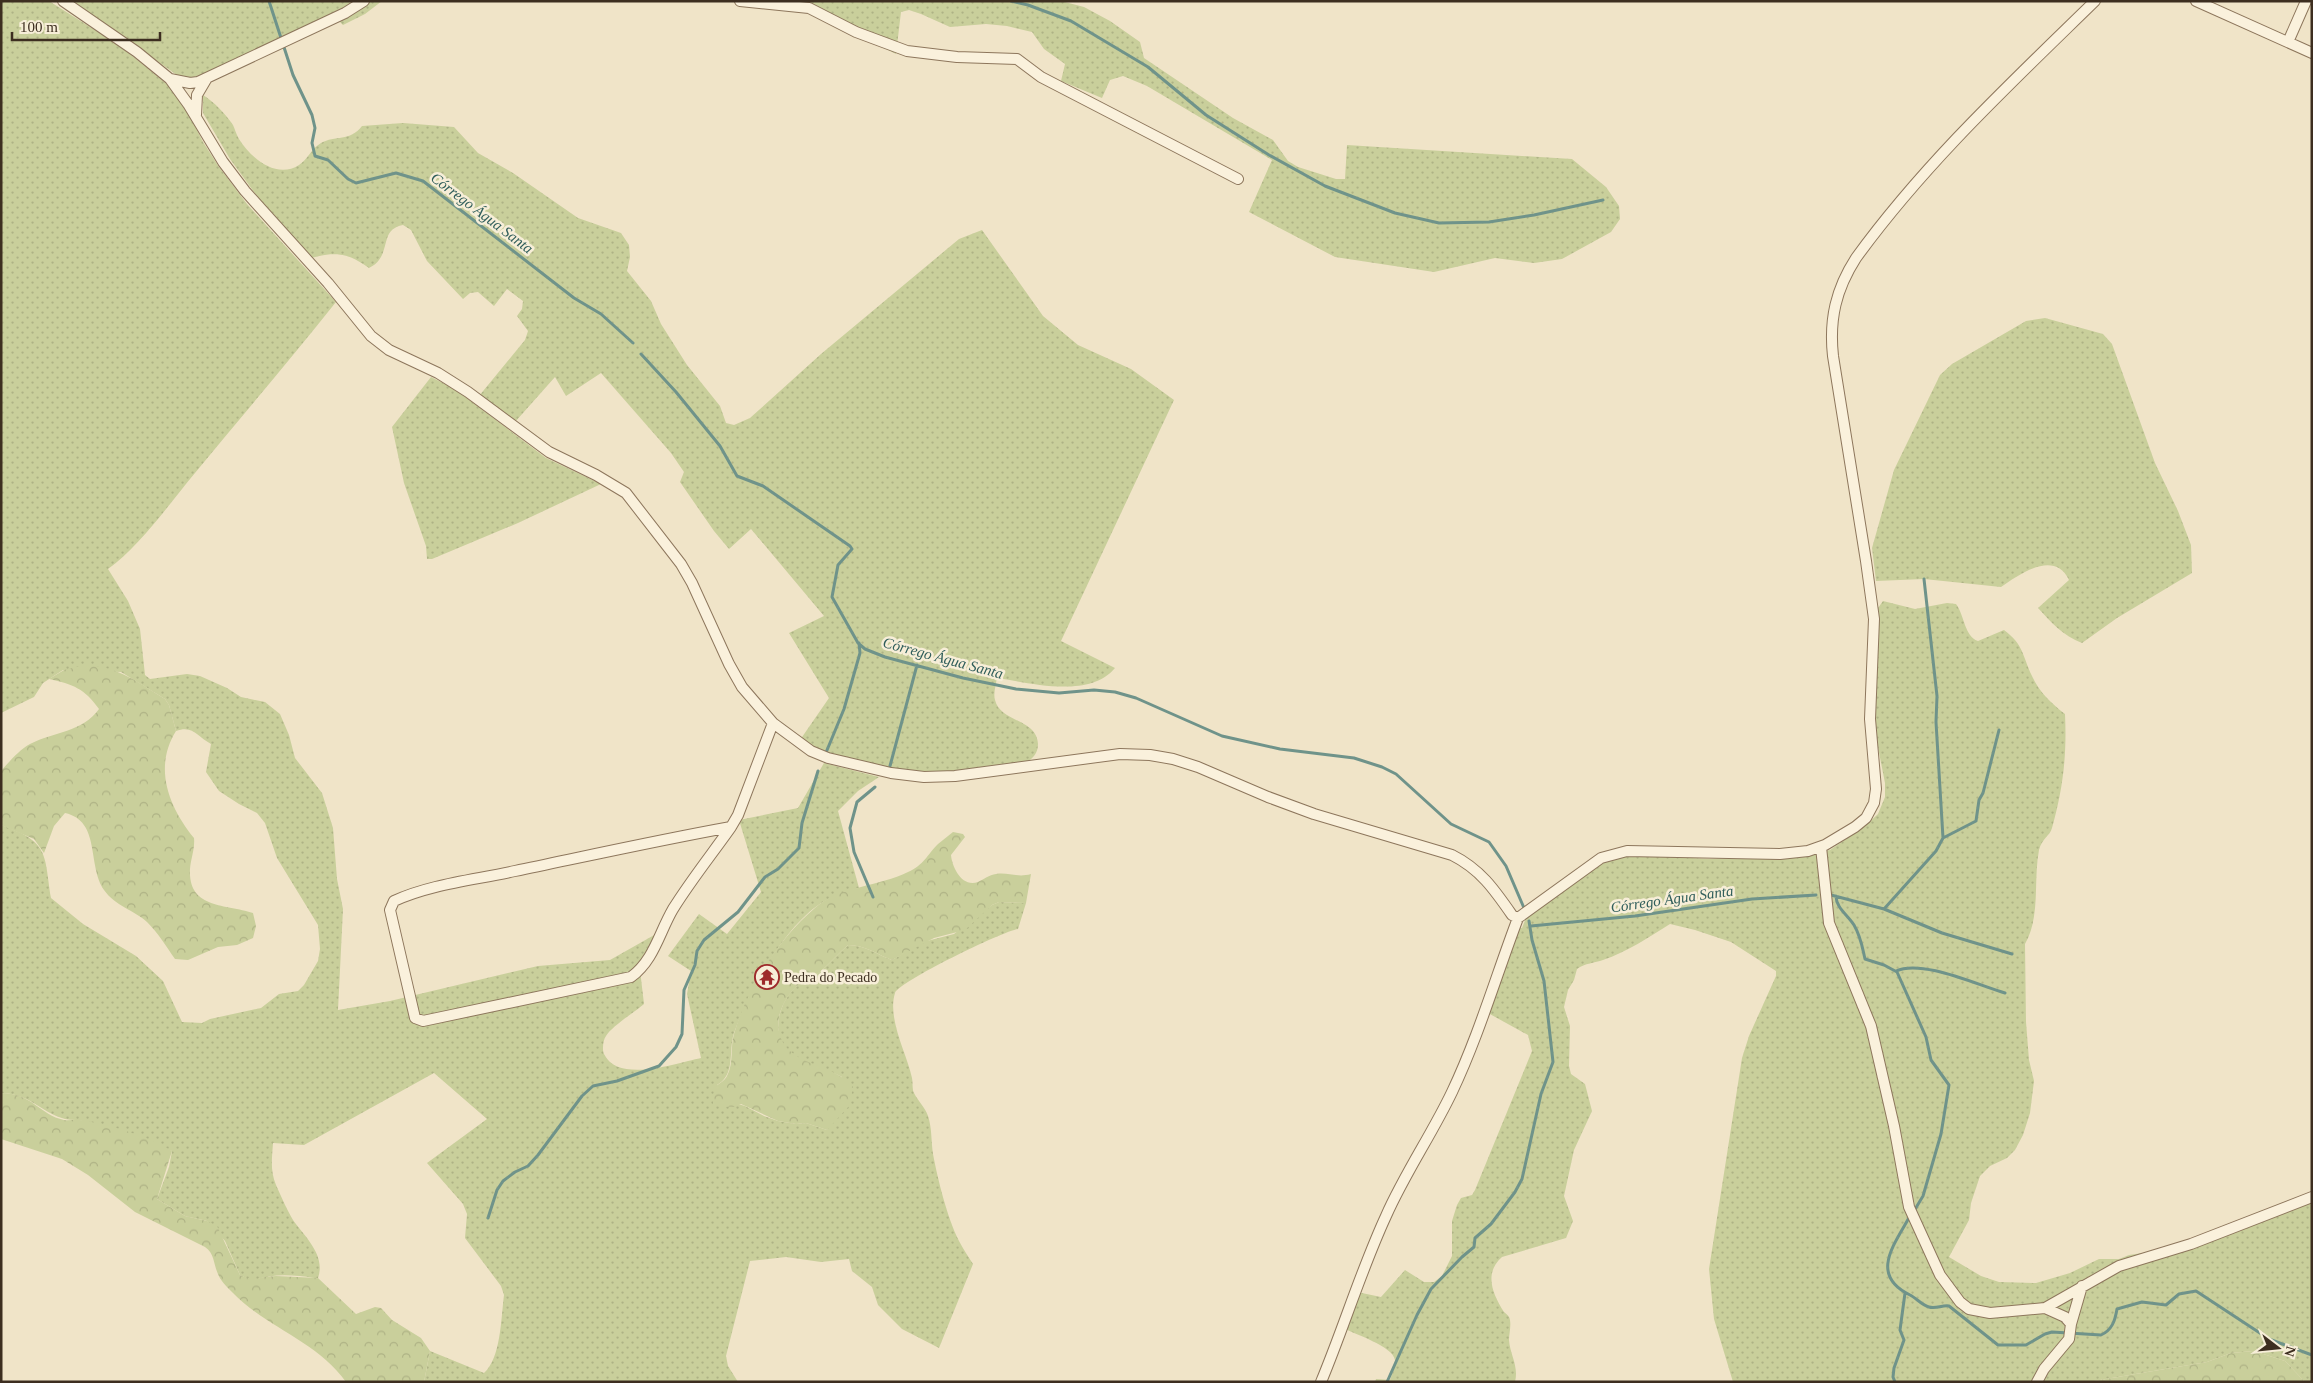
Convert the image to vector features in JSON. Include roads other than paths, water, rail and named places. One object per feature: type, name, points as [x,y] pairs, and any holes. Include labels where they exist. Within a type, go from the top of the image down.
[{"type":"street","points":[[63,1],[137,52],[170,78],[196,115],[219,155],[245,191],[328,284],[371,336],[389,350],[438,373],[468,392],[549,452],[596,475],[626,493],[681,564],[692,583],[736,677],[773,723],[795,741],[820,756],[891,773],[924,777],[955,776],[1120,754],[1150,755],[1184,762],[1314,814],[1452,855],[1470,865],[1486,878],[1512,914],[1518,918]]},
{"type":"street","points":[[170,78],[194,83],[297,35],[364,1]]},
{"type":"street","points":[[740,1],[809,8],[856,32],[907,51],[1017,59],[1041,77],[1238,179]]},
{"type":"street","points":[[1321,1382],[1358,1280],[1386,1213],[1434,1127],[1466,1058],[1487,1008],[1518,918],[1592,864],[1618,852],[1666,851],[1780,854],[1808,851],[1821,847],[1862,822],[1872,808],[1876,789],[1870,720],[1874,619],[1833,356],[1831,327],[1835,302],[1846,274],[1856,258],[1934,162],[1977,116],[2095,1]]},
{"type":"street","points":[[2196,1],[2312,53]]},
{"type":"street","points":[[2288,42],[2306,1]]},
{"type":"street","points":[[196,115],[197,94],[208,77]]},
{"type":"street","points":[[731,827],[616,848],[452,884],[408,895],[394,901],[390,910],[415,1018],[423,1021],[631,977],[646,964],[672,911],[731,827],[743,805],[773,723]]},
{"type":"street","points":[[1821,847],[1829,923],[1871,1026],[1893,1119],[1908,1207],[1916,1220],[1940,1275],[1960,1302],[1969,1309],[1990,1313],[2045,1308],[2126,1263],[2182,1247],[2312,1197]]},
{"type":"street","points":[[2037,1382],[2070,1331],[2082,1286]]},
{"type":"street","points":[[2045,1308],[2064,1317],[2070,1331]]},
{"type":"waterway","name":"Córrego Água Santa","points":[[269,1],[293,75],[312,115],[315,128],[312,143],[315,156],[328,160],[348,179],[356,183],[396,173],[423,181],[574,298],[601,314],[633,343]]},
{"type":"waterway","points":[[1011,1],[1028,5],[1071,21],[1148,67],[1206,115],[1269,155],[1325,186],[1395,213],[1439,223],[1489,222],[1534,215],[1603,200]]},
{"type":"waterway","name":"Córrego Água Santa","points":[[641,354],[676,392],[720,446],[737,476],[763,486],[850,546],[852,549],[838,565],[832,597],[858,643],[865,649],[885,657],[963,678],[1016,689],[1059,693],[1094,690],[1115,692],[1136,698],[1222,736],[1280,749],[1354,758],[1382,767],[1396,774],[1451,824],[1489,842],[1506,866],[1524,908]]},
{"type":"waterway","points":[[1924,579],[1937,696],[1936,722],[1943,838]]},
{"type":"waterway","points":[[825,755],[844,709],[860,653],[859,643]]},
{"type":"waterway","points":[[890,766],[917,665]]},
{"type":"waterway","points":[[1884,909],[1936,851],[1943,838],[1976,821],[1979,800],[1983,793],[1999,730]]},
{"type":"waterway","points":[[488,1218],[497,1190],[503,1181],[515,1172],[528,1166],[582,1096],[593,1086],[617,1081],[659,1066],[676,1047],[682,1034],[684,990],[695,965],[697,951],[704,940],[738,912],[765,877],[778,869],[799,848],[802,823],[818,771]]},
{"type":"waterway","points":[[873,897],[854,852],[850,828],[857,802],[875,787]]},
{"type":"waterway","name":"Córrego Água Santa","points":[[1531,926],[1635,916],[1752,899],[1816,895]]},
{"type":"waterway","points":[[1831,895],[1884,909],[1942,933],[2012,954]]},
{"type":"waterway","name":"Córrego Água Santa","points":[[1836,896],[1840,908],[1852,921],[1856,929],[1865,959],[1884,965],[1897,972],[1926,1037],[1931,1060],[1949,1085],[1941,1134],[1923,1196],[1914,1211]]},
{"type":"waterway","points":[[1387,1382],[1417,1315],[1431,1289],[1474,1247],[1475,1238],[1491,1224],[1515,1192],[1522,1179],[1541,1094],[1553,1062],[1544,981],[1532,940],[1529,921]]},
{"type":"waterway","points":[[1896,971],[1907,968],[1920,968],[1950,974],[2005,993]]},
{"type":"waterway","name":"Córrego Água Santa","points":[[1910,1216],[1892,1248],[1888,1269],[1890,1278],[1898,1287],[1922,1304],[1934,1308],[1949,1306],[1998,1345],[2026,1345],[2052,1332],[2101,1335],[2108,1331],[2112,1325],[2117,1309],[2142,1302],[2166,1305],[2179,1294],[2196,1291],[2269,1339],[2312,1355]]},
{"type":"waterway","points":[[1895,1382],[1893,1377],[1894,1368],[1904,1340],[1900,1330],[1905,1293]]},
{"type":"place","name":"Pedra do Pecado","points":[[767,977]]}]
